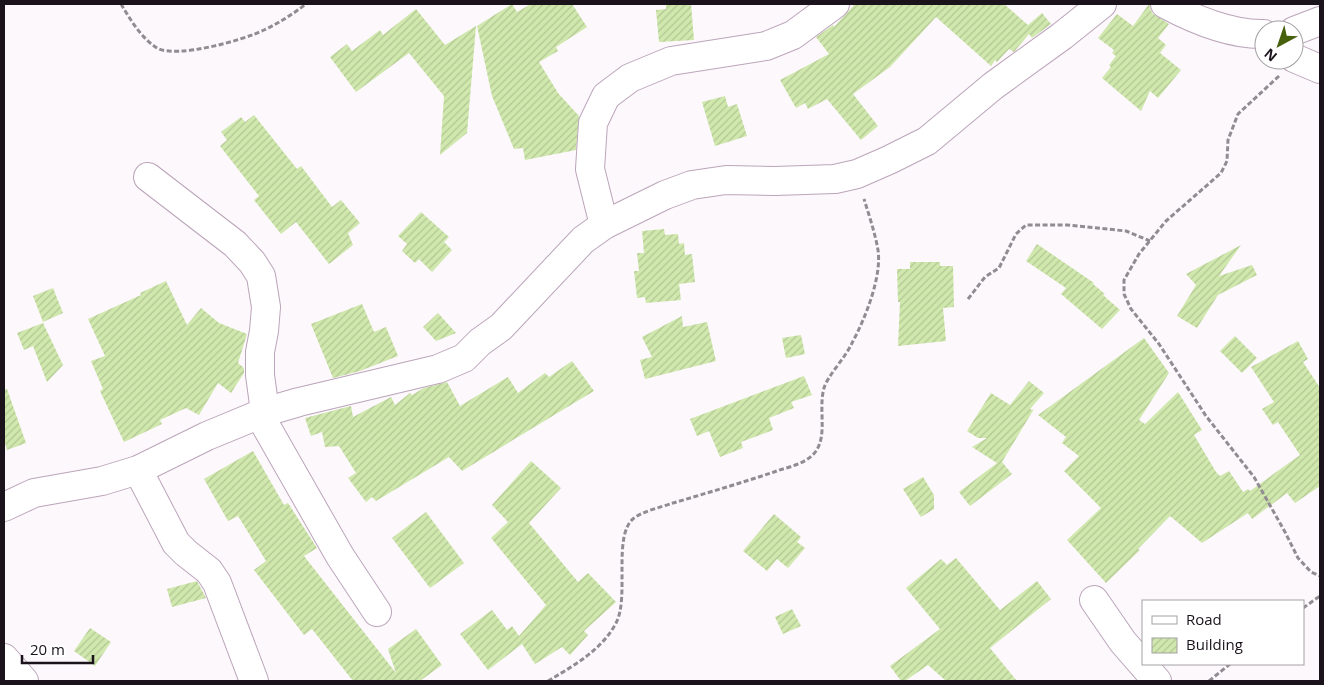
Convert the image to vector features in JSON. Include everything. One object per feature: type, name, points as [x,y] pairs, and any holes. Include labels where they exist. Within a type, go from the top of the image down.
[{"type":"street","points":[[604,225],[590,169],[592,123],[606,96],[630,78],[671,61],[766,46],[793,34],[835,4]]},
{"type":"street","points":[[4,506],[34,493],[102,481],[138,470],[207,436],[262,413],[299,402],[438,369],[464,358],[480,342],[501,327],[584,240],[604,225],[665,195],[692,185],[726,180],[835,179],[858,174],[927,141],[992,86],[1062,36],[1102,4]]},
{"type":"street","points":[[1165,4],[1200,20],[1254,36]]},
{"type":"street","points":[[1304,27],[1320,21]]},
{"type":"street","points":[[148,177],[235,244],[252,262],[261,276],[266,307],[260,352],[262,413],[340,556],[377,612]]},
{"type":"street","points":[[138,470],[176,543],[209,571],[217,582],[254,681]]},
{"type":"street","points":[[1094,600],[1142,663]]},
{"type":"street","points":[[4,658],[24,681]]},
{"type":"street","points":[[1143,665],[1157,681]]},
{"type":"path","points":[[121,4],[145,38],[158,49],[174,52],[213,47],[262,31],[291,16],[306,4]]},
{"type":"path","points":[[1294,70],[1238,114],[1228,140],[1227,161],[1220,173],[1166,221],[1139,254],[1124,280],[1124,294],[1131,310],[1159,344],[1206,416],[1254,477],[1298,558],[1311,572],[1320,576]]},
{"type":"path","points":[[548,681],[571,668],[601,645],[616,623],[622,600],[622,546],[628,525],[634,518],[654,509],[805,461],[817,452],[822,442],[824,386],[852,344],[870,304],[876,280],[878,252],[858,174]]},
{"type":"path","points":[[968,299],[985,277],[999,268],[1016,234],[1026,225],[1126,230],[1150,241]]},
{"type":"path","points":[[1304,607],[1320,596]]},
{"type":"path","points":[[1209,681],[1229,665]]},
{"type":"building","points":[[512,4],[517,12],[531,4],[572,4],[587,27],[556,47],[558,51],[539,62],[558,93],[579,116],[576,150],[525,160],[523,148],[514,149],[492,96],[477,26]]},
{"type":"building","points":[[666,4],[691,4],[694,40],[659,42],[656,10],[666,9]]},
{"type":"building","points":[[855,4],[1004,4],[1028,25],[1042,13],[1051,24],[1032,38],[1029,34],[1014,52],[1009,49],[997,62],[995,60],[991,66],[936,17],[890,67],[853,94],[878,126],[861,140],[827,99],[808,109],[805,103],[796,108],[780,80],[829,54],[816,37],[833,25],[834,27]]},
{"type":"building","points":[[1149,4],[1152,13],[1169,24],[1158,38],[1166,45],[1160,53],[1181,70],[1158,98],[1150,91],[1141,111],[1102,78],[1111,67],[1109,65],[1116,56],[1112,53],[1114,50],[1098,38],[1117,14],[1133,26]]},
{"type":"building","points":[[416,9],[445,45],[476,26],[467,133],[440,155],[444,96],[409,53],[356,92],[330,57],[347,44],[352,51],[380,30],[383,35]]},
{"type":"building","points":[[725,96],[728,107],[737,104],[747,136],[715,146],[702,102]]},
{"type":"building","points":[[254,115],[297,169],[301,166],[332,207],[341,200],[360,223],[348,233],[353,245],[329,264],[296,222],[281,234],[254,200],[259,196],[220,146],[227,140],[221,132],[241,117],[245,122]]},
{"type":"building","points":[[421,212],[449,237],[444,242],[452,250],[432,272],[419,259],[415,263],[402,251],[407,244],[398,236]]},
{"type":"building","points":[[664,229],[665,235],[678,234],[679,244],[684,243],[685,255],[692,254],[695,282],[679,284],[681,300],[646,303],[645,297],[637,298],[634,271],[639,271],[637,253],[644,253],[642,231]]},
{"type":"building","points":[[1037,244],[1094,283],[1105,294],[1103,295],[1120,310],[1102,329],[1061,294],[1066,288],[1026,261]]},
{"type":"building","points":[[1241,245],[1219,276],[1252,265],[1257,275],[1218,295],[1197,328],[1177,316],[1196,285],[1186,274]]},
{"type":"building","points":[[910,262],[940,262],[940,266],[953,266],[954,307],[943,308],[946,341],[898,346],[900,302],[898,302],[897,269],[910,269]]},
{"type":"building","points":[[166,281],[187,325],[201,308],[219,323],[247,334],[238,363],[244,368],[244,373],[231,393],[218,383],[199,415],[186,408],[160,420],[162,424],[124,442],[100,391],[103,389],[91,361],[105,356],[88,319],[141,295],[140,293]]},
{"type":"building","points":[[53,288],[63,313],[43,322],[33,296]]},
{"type":"building","points":[[362,304],[374,332],[386,327],[398,356],[360,371],[333,378],[311,324]]},
{"type":"building","points":[[438,313],[456,333],[436,341],[423,327]]},
{"type":"building","points":[[682,316],[683,327],[707,322],[716,361],[645,379],[640,360],[652,357],[642,337]]},
{"type":"building","points":[[43,323],[63,365],[47,382],[33,346],[24,350],[17,333]]},
{"type":"building","points":[[801,335],[805,354],[786,358],[782,338]]},
{"type":"building","points":[[1235,336],[1257,358],[1242,373],[1220,351]]},
{"type":"building","points":[[1144,338],[1169,373],[1139,420],[1145,424],[1178,392],[1202,430],[1194,435],[1216,472],[1220,476],[1229,471],[1243,492],[1248,489],[1250,491],[1300,455],[1278,422],[1273,425],[1262,409],[1274,402],[1251,367],[1298,341],[1308,359],[1303,362],[1320,388],[1320,486],[1295,503],[1287,493],[1252,519],[1248,513],[1202,543],[1170,516],[1138,549],[1140,550],[1106,583],[1067,540],[1101,508],[1064,471],[1079,456],[1062,443],[1066,437],[1038,415]]},
{"type":"building","points":[[572,361],[594,391],[462,471],[449,457],[376,501],[372,497],[366,502],[348,478],[356,473],[339,446],[325,447],[322,432],[311,436],[305,418],[351,406],[353,417],[391,397],[395,405],[410,393],[412,395],[424,388],[447,382],[460,406],[508,377],[518,393],[545,373],[549,377]]},
{"type":"building","points":[[804,376],[812,395],[791,402],[794,408],[769,418],[773,430],[741,442],[743,448],[720,457],[709,431],[697,436],[690,419]]},
{"type":"building","points":[[1029,381],[1044,393],[1030,409],[1034,409],[1002,462],[1012,474],[970,506],[959,492],[997,463],[972,447],[987,438],[978,438],[967,431],[991,393],[1010,405]]},
{"type":"building","points":[[4,389],[7,389],[26,443],[7,450],[4,440]]},
{"type":"building","points":[[253,451],[284,505],[288,503],[317,548],[304,556],[396,673],[388,649],[416,629],[442,665],[420,681],[353,681],[312,629],[304,635],[254,570],[266,561],[238,516],[228,521],[204,479]]},
{"type":"building","points":[[531,461],[561,488],[529,523],[578,582],[588,573],[616,602],[584,631],[588,635],[570,655],[562,647],[535,664],[522,644],[488,670],[460,634],[492,610],[507,630],[512,626],[519,636],[546,605],[491,538],[508,522],[492,505]]},
{"type":"building","points":[[923,477],[934,495],[934,509],[921,517],[903,489]]},
{"type":"building","points":[[426,512],[464,563],[430,588],[392,538]]},
{"type":"building","points":[[774,514],[801,537],[797,542],[805,548],[788,568],[777,559],[767,571],[743,551]]},
{"type":"building","points":[[956,558],[1000,610],[1037,581],[1051,599],[990,648],[1017,681],[946,681],[928,665],[905,681],[901,681],[890,666],[940,629],[906,588],[941,559],[947,565]]},
{"type":"building","points":[[197,581],[206,598],[172,607],[167,589]]},
{"type":"building","points":[[792,609],[801,626],[783,634],[775,617]]},
{"type":"building","points":[[90,628],[111,642],[95,666],[74,651]]}]
